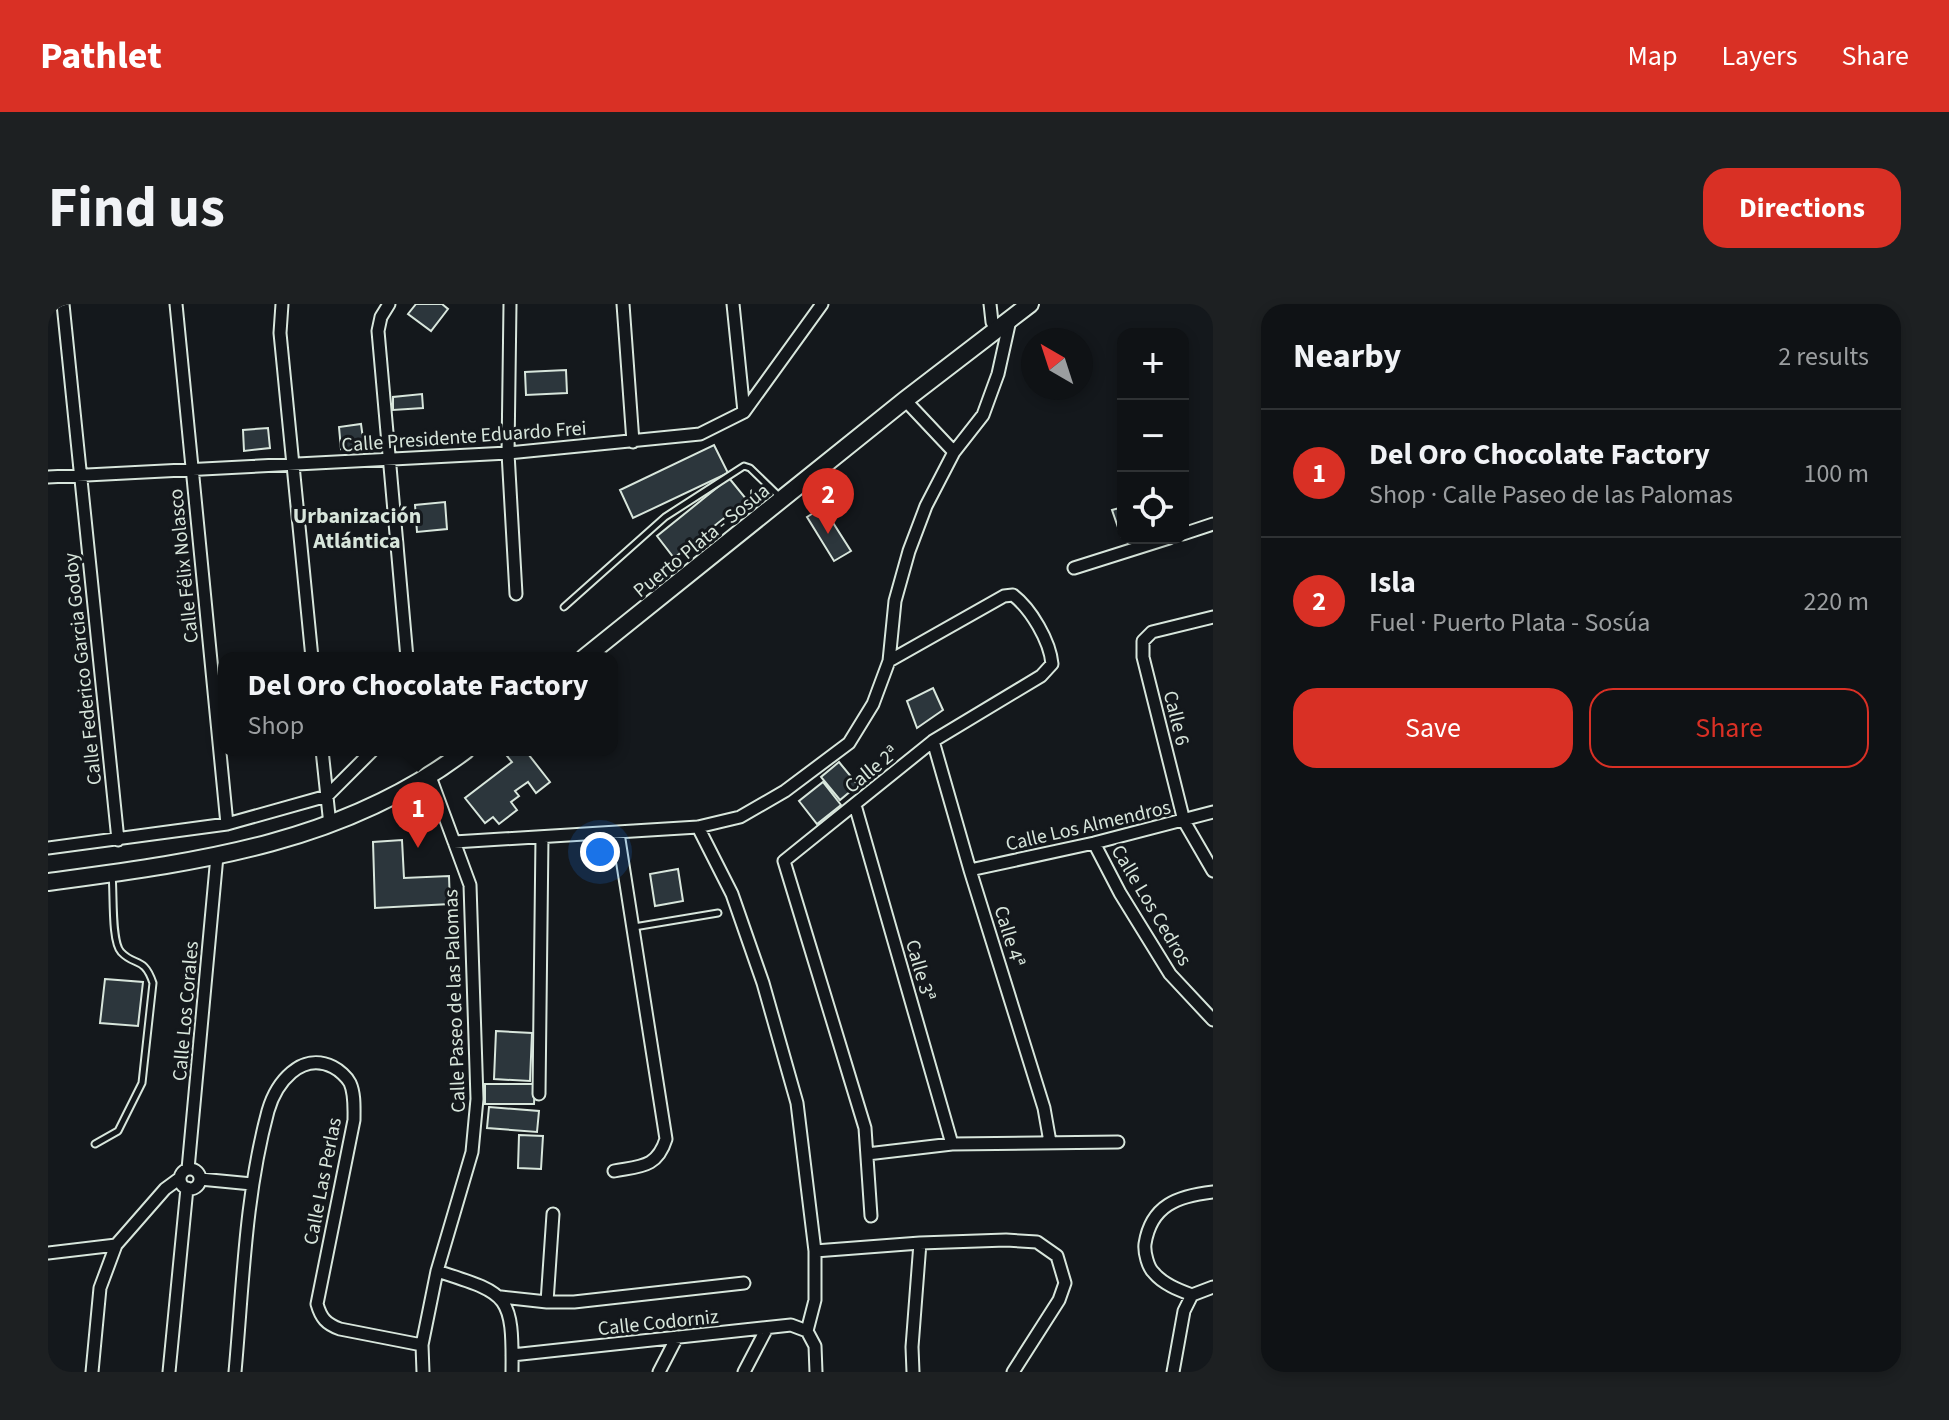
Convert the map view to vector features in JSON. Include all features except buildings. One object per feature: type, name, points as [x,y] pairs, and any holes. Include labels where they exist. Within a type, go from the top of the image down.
[{"type":"main road","name":"Puerto Plata - Sosúa","points":[[592,652],[905,400],[1030,304]]},
{"type":"main road","points":[[48,882],[191,863],[312,832],[375,806],[457,756]]},
{"type":"street","name":"Calle Federico Garcia Godoy","points":[[63,304],[118,840]]},
{"type":"street","name":"Calle Félix Nolasco","points":[[176,304],[218,735]]},
{"type":"street","points":[[282,304],[280,333],[311,652]]},
{"type":"street","points":[[389,304],[381,317],[378,331],[406,652]]},
{"type":"street","points":[[510,304],[508,453],[516,594]]},
{"type":"street","points":[[623,304],[633,442]]},
{"type":"street","points":[[733,304],[744,412]]},
{"type":"street","name":"Calle Presidente Eduardo Frei","points":[[48,477],[508,453],[700,434],[744,412],[822,304]]},
{"type":"street","points":[[454,842],[698,827],[740,817],[785,791],[849,743],[873,704],[889,661],[895,601],[926,506],[954,452],[983,415],[998,374],[1003,325],[992,322],[990,304]]},
{"type":"street","points":[[905,400],[954,452]]},
{"type":"street","points":[[1189,532],[1213,524]]},
{"type":"street","points":[[1074,568],[1150,544]]},
{"type":"street","name":"Calle 2ª","points":[[867,1154],[865,1128],[784,861],[933,741],[1041,676],[1052,664],[1051,655],[1025,604],[1013,595],[1004,596],[889,661]]},
{"type":"street","name":"Calle 6","points":[[1213,617],[1152,632],[1143,641],[1143,657],[1184,821],[1213,871]]},
{"type":"street","name":"Calle 4ª","points":[[933,741],[1044,1108],[1050,1142]]},
{"type":"street","name":"Calle Félix Nolasco","points":[[220,756],[227,824]]},
{"type":"street","points":[[323,756],[330,825]]},
{"type":"street","points":[[48,848],[227,824],[327,796],[367,756]]},
{"type":"street","name":"Calle Paseo de las Palomas","points":[[423,1372],[422,1345],[437,1271],[472,1152],[477,1099],[470,885],[429,774]]},
{"type":"street","name":"Calle 3ª","points":[[855,805],[952,1144]]},
{"type":"street","name":"Calle Los Almendros","points":[[970,870],[1094,843],[1213,812]]},
{"type":"street","points":[[698,827],[732,894],[763,983],[797,1103],[815,1251],[815,1300],[807,1331],[815,1346],[816,1372]]},
{"type":"street","points":[[614,1171],[649,1164],[661,1155],[666,1139],[618,833]]},
{"type":"street","points":[[539,1094],[542,837]]},
{"type":"street","name":"Calle Los Cedros","points":[[1094,843],[1120,893],[1170,974],[1213,1020]]},
{"type":"street","name":"Calle Los Corales","points":[[169,1372],[217,856]]},
{"type":"street","name":"Calle Las Perlas","points":[[235,1372],[252,1184],[269,1110],[275,1092],[286,1076],[302,1065],[322,1062],[338,1069],[350,1082],[354,1120],[317,1304],[320,1315],[329,1325],[340,1329],[422,1345]]},
{"type":"street","points":[[871,1216],[867,1154],[952,1144],[1118,1142]]},
{"type":"street","points":[[92,1372],[100,1288],[116,1245],[165,1189],[185,1179],[196,1187],[200,1179],[252,1184]]},
{"type":"street","points":[[1192,1295],[1152,1272],[1144,1248],[1151,1221],[1169,1204],[1188,1195],[1213,1192]]},
{"type":"street","points":[[547,1302],[553,1214]]},
{"type":"street","points":[[815,1251],[920,1243],[1037,1242],[1057,1256],[1065,1283],[1059,1300],[1013,1372]]},
{"type":"street","points":[[913,1372],[920,1243]]},
{"type":"street","points":[[48,1253],[116,1245]]},
{"type":"street","points":[[437,1271],[485,1287],[501,1297],[547,1302],[574,1302],[744,1283]]},
{"type":"street","points":[[1173,1372],[1184,1311],[1192,1295],[1213,1287]]},
{"type":"street","points":[[501,1297],[509,1312],[512,1372]]},
{"type":"street","name":"Calle Codorniz","points":[[512,1355],[791,1325],[807,1331]]},
{"type":"street","points":[[744,1372],[767,1328]]},
{"type":"street","points":[[659,1372],[677,1337]]},
{"type":"lane","points":[[564,607],[665,517],[744,466],[750,468],[782,500]]},
{"type":"lane","points":[[95,1144],[118,1131],[142,1083],[153,983],[149,971],[141,962],[121,952],[114,937],[112,874]]},
{"type":"lane","points":[[633,928],[718,913]]},
{"type":"place","name":"Isla","points":[[828,534]]},
{"type":"place","name":"Del Oro Chocolate Factory","points":[[418,848]]},
{"type":"district","name":"Urbanización Atlántica","points":[[357,528]]}]
